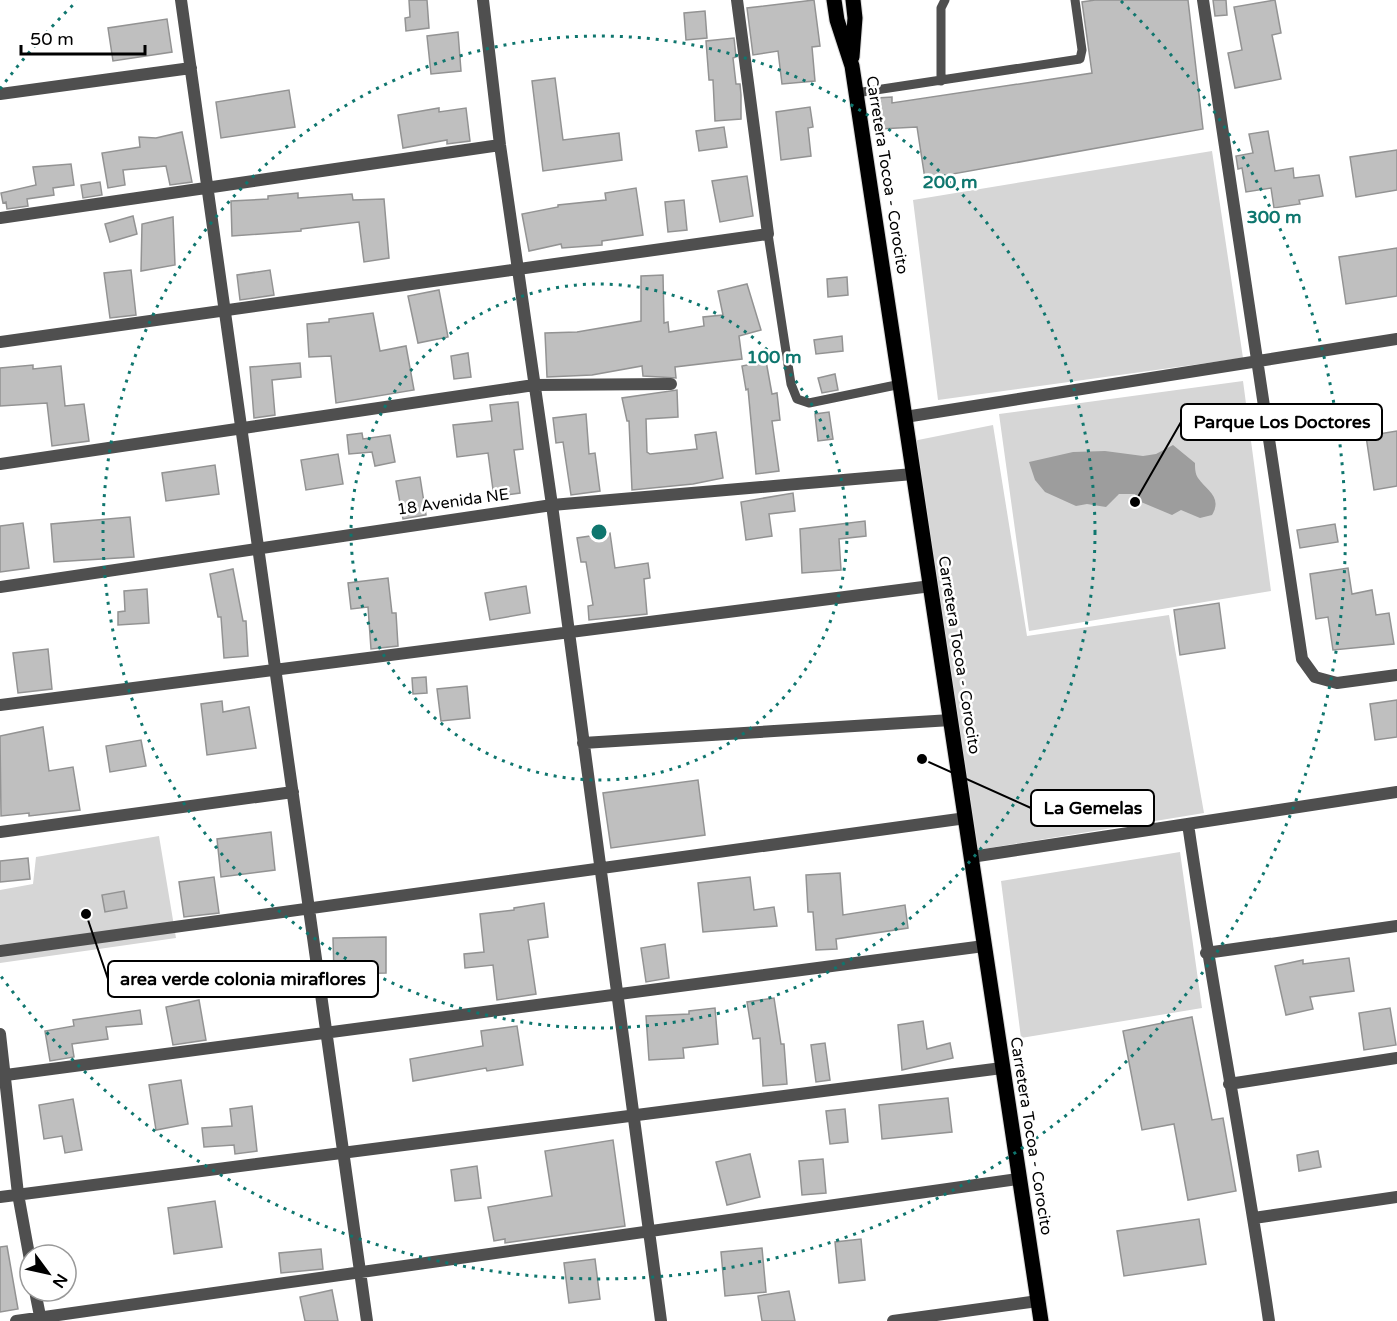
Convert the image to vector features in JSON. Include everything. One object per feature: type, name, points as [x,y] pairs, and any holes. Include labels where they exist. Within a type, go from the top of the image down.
[{"type":"main road","name":"Carretera Tocoa - Corocito","points":[[834,0],[837,20],[852,66],[1041,1321]]},
{"type":"main road","name":"Carretera Tocoa - Corocito","points":[[852,66],[855,18],[853,0]]},
{"type":"street","points":[[182,0],[367,1321]]},
{"type":"street","points":[[483,0],[500,145],[552,505],[661,1321]]},
{"type":"street","points":[[0,342],[768,234],[737,0]]},
{"type":"street","points":[[1203,0],[1302,659],[1315,678],[1337,683],[1397,675]]},
{"type":"street","points":[[0,94],[191,68]]},
{"type":"street","points":[[0,218],[500,145]]},
{"type":"street","points":[[905,417],[1397,339]]},
{"type":"street","points":[[0,464],[534,385],[671,384]]},
{"type":"street","name":"18 Avenida NE","points":[[0,587],[552,505],[913,474]]},
{"type":"street","points":[[0,705],[931,586]]},
{"type":"street","points":[[583,743],[951,720]]},
{"type":"street","points":[[0,832],[293,792]]},
{"type":"street","points":[[972,857],[1397,792]]},
{"type":"street","points":[[0,951],[966,818]]},
{"type":"street","points":[[1188,824],[1206,953],[1254,1218],[1269,1321]]},
{"type":"street","points":[[1206,953],[1397,926]]},
{"type":"street","points":[[6,1075],[984,946]]},
{"type":"street","points":[[0,1034],[18,1194],[27,1243]]},
{"type":"street","points":[[1229,1084],[1397,1058]]},
{"type":"street","points":[[0,1197],[1002,1068]]},
{"type":"street","points":[[16,1321],[1018,1179]]},
{"type":"street","points":[[1254,1218],[1397,1197]]},
{"type":"street","points":[[893,1321],[1038,1300]]},
{"type":"street","points":[[37,1303],[40,1319]]},
{"type":"lane","points":[[941,81],[941,8],[945,0]]},
{"type":"lane","points":[[856,93],[1080,59],[1082,50],[1075,0]]},
{"type":"lane","points":[[768,234],[791,384],[797,399],[809,403],[901,384]]},
{"type":"shaded area","points":[[1212,151],[1243,358],[938,400],[913,200]]},
{"type":"shaded area","points":[[1243,381],[1271,591],[1029,631],[999,414]]},
{"type":"shaded area","points":[[993,425],[1027,636],[1169,615],[1204,813],[965,852],[903,443]]},
{"type":"shaded area","points":[[1173,445],[1195,463],[1197,476],[1215,499],[1215,509],[1212,515],[1200,518],[1181,510],[1172,515],[1141,502],[1135,494],[1119,494],[1106,507],[1087,504],[1076,506],[1045,492],[1035,480],[1029,462],[1073,452],[1105,451],[1143,456],[1156,454]]},
{"type":"shaded area","points":[[159,836],[176,938],[0,963],[0,890],[33,884],[36,857]]},
{"type":"shaded area","points":[[1180,852],[1202,1008],[1021,1038],[1001,881]]},
{"type":"building","points":[[409,0],[427,0],[429,28],[406,31],[405,18],[410,17]]},
{"type":"building","points":[[814,0],[820,46],[812,47],[815,81],[782,84],[778,51],[753,55],[747,8]]},
{"type":"building","points":[[1188,0],[1203,129],[925,179],[917,127],[879,129],[877,98],[892,97],[892,103],[1092,73],[1082,2]]},
{"type":"building","points":[[1213,0],[1226,0],[1227,15],[1215,16]]},
{"type":"building","points":[[1275,0],[1281,33],[1272,35],[1281,79],[1235,88],[1228,53],[1242,50],[1234,7]]},
{"type":"building","points":[[705,11],[707,38],[686,40],[684,13]]},
{"type":"building","points":[[167,19],[172,52],[113,61],[108,28]]},
{"type":"building","points":[[458,32],[461,71],[431,74],[427,36]]},
{"type":"building","points":[[734,38],[736,57],[733,58],[736,84],[740,84],[741,119],[715,121],[713,80],[709,80],[706,41]]},
{"type":"building","points":[[555,78],[563,140],[619,133],[622,160],[543,171],[532,81]]},
{"type":"building","points":[[289,90],[295,127],[221,138],[216,102]]},
{"type":"building","points":[[810,107],[813,127],[808,128],[811,156],[781,160],[776,112]]},
{"type":"building","points":[[439,108],[439,112],[466,108],[470,141],[447,144],[447,140],[403,148],[398,115]]},
{"type":"building","points":[[724,127],[727,147],[699,151],[696,131]]},
{"type":"building","points":[[1268,131],[1275,171],[1293,168],[1294,178],[1319,175],[1323,196],[1299,200],[1300,204],[1274,208],[1271,188],[1246,192],[1242,168],[1238,169],[1236,156],[1253,153],[1249,134]]},
{"type":"building","points":[[182,132],[192,182],[170,185],[166,166],[123,170],[125,185],[108,188],[102,153],[140,147],[139,137],[156,138]]},
{"type":"building","points":[[1397,150],[1397,190],[1356,197],[1350,157]]},
{"type":"building","points":[[71,164],[74,185],[53,188],[54,195],[27,199],[28,206],[7,209],[6,202],[3,203],[1,193],[36,185],[33,167]]},
{"type":"building","points":[[747,176],[753,216],[720,222],[712,181]]},
{"type":"building","points":[[100,182],[102,195],[83,198],[81,185]]},
{"type":"building","points":[[636,188],[643,235],[602,241],[602,245],[562,248],[561,244],[529,251],[522,214],[558,207],[558,205],[606,200],[605,193]]},
{"type":"building","points":[[298,193],[298,198],[352,194],[353,200],[384,199],[389,258],[364,262],[359,222],[301,229],[301,231],[232,236],[231,201],[268,199],[268,196]]},
{"type":"building","points":[[684,200],[687,230],[668,232],[665,202]]},
{"type":"building","points":[[133,216],[137,234],[110,242],[105,224]]},
{"type":"building","points":[[173,217],[175,265],[141,271],[142,224]]},
{"type":"building","points":[[1397,248],[1397,296],[1346,304],[1339,257]]},
{"type":"building","points":[[131,270],[136,315],[110,318],[104,273]]},
{"type":"building","points":[[270,270],[274,295],[240,300],[237,275]]},
{"type":"building","points":[[663,275],[664,323],[668,322],[669,332],[704,326],[703,317],[723,315],[718,291],[747,284],[761,330],[739,336],[742,359],[675,367],[676,378],[643,376],[642,366],[592,375],[547,377],[545,333],[577,332],[641,321],[641,276]]},
{"type":"building","points":[[847,277],[848,295],[828,297],[827,279]]},
{"type":"building","points":[[439,290],[448,337],[418,343],[408,296]]},
{"type":"building","points":[[373,313],[380,351],[406,346],[414,390],[336,403],[331,356],[309,357],[307,324]]},
{"type":"building","points":[[842,336],[843,351],[816,354],[814,340]]},
{"type":"building","points":[[468,353],[471,377],[454,379],[451,356]]},
{"type":"building","points":[[766,361],[772,394],[777,393],[780,420],[772,421],[779,471],[756,474],[748,389],[746,390],[742,366]]},
{"type":"building","points":[[300,363],[301,377],[272,380],[275,415],[254,418],[250,367]]},
{"type":"building","points":[[33,365],[33,369],[61,366],[65,406],[84,404],[89,441],[52,446],[47,403],[0,406],[0,368]]},
{"type":"building","points":[[835,374],[838,390],[822,393],[818,378]]},
{"type":"building","points":[[677,390],[678,417],[646,419],[647,452],[650,454],[697,449],[695,435],[716,432],[723,478],[693,484],[632,490],[629,421],[627,421],[622,398]]},
{"type":"building","points":[[518,402],[523,449],[514,450],[520,493],[494,497],[488,453],[457,457],[453,425],[492,421],[490,405]]},
{"type":"building","points":[[829,412],[833,439],[818,441],[815,414]]},
{"type":"building","points":[[586,414],[589,454],[595,453],[600,491],[571,495],[563,442],[556,443],[553,418]]},
{"type":"building","points":[[1397,431],[1397,486],[1374,490],[1366,436]]},
{"type":"building","points":[[362,433],[363,439],[390,435],[395,462],[375,466],[372,452],[349,454],[347,435]]},
{"type":"building","points":[[338,454],[343,484],[306,490],[301,460]]},
{"type":"building","points":[[215,465],[219,494],[166,501],[162,473]]},
{"type":"building","points":[[420,477],[426,515],[403,519],[396,481]]},
{"type":"building","points":[[793,493],[795,511],[769,514],[772,536],[746,540],[741,502]]},
{"type":"building","points":[[130,517],[134,557],[54,562],[51,524]]},
{"type":"building","points":[[865,521],[866,536],[839,539],[841,570],[802,573],[800,529]]},
{"type":"building","points":[[23,523],[29,568],[0,572],[0,526]]},
{"type":"building","points":[[1335,524],[1338,542],[1300,548],[1297,530]]},
{"type":"building","points":[[610,533],[615,568],[648,563],[650,578],[644,579],[647,614],[589,620],[588,606],[593,605],[586,562],[581,562],[577,538]]},
{"type":"building","points":[[1348,568],[1352,594],[1372,590],[1376,615],[1389,613],[1394,644],[1333,650],[1328,617],[1316,619],[1310,574]]},
{"type":"building","points":[[233,569],[243,621],[246,621],[248,656],[224,658],[221,617],[218,617],[210,574]]},
{"type":"building","points":[[388,578],[392,613],[396,613],[398,646],[371,649],[368,607],[351,609],[348,583]]},
{"type":"building","points":[[526,586],[530,613],[490,620],[485,593]]},
{"type":"building","points":[[147,589],[149,623],[118,625],[118,612],[125,611],[124,591]]},
{"type":"building","points":[[1219,603],[1225,648],[1180,655],[1174,610]]},
{"type":"building","points":[[48,649],[52,689],[18,693],[13,653]]},
{"type":"building","points":[[426,677],[427,693],[413,694],[412,678]]},
{"type":"building","points":[[467,686],[470,718],[441,721],[437,689]]},
{"type":"building","points":[[1397,700],[1397,737],[1375,740],[1370,704]]},
{"type":"building","points":[[222,701],[223,712],[249,707],[256,748],[207,755],[201,704]]},
{"type":"building","points":[[43,727],[49,771],[73,767],[80,810],[29,816],[29,813],[1,816],[0,736]]},
{"type":"building","points":[[141,740],[146,766],[110,772],[106,746]]},
{"type":"building","points":[[698,780],[705,835],[611,848],[603,793]]},
{"type":"building","points":[[271,832],[275,870],[221,877],[217,839]]},
{"type":"building","points":[[28,858],[30,879],[0,882],[0,861]]},
{"type":"building","points":[[840,873],[843,915],[905,905],[908,928],[836,939],[837,949],[816,950],[813,912],[808,912],[806,875]]},
{"type":"building","points":[[214,877],[219,913],[184,917],[179,882]]},
{"type":"building","points":[[750,877],[754,910],[774,907],[777,926],[703,932],[698,883]]},
{"type":"building","points":[[124,891],[127,908],[105,912],[102,895]]},
{"type":"building","points":[[544,903],[548,937],[528,940],[536,994],[497,1000],[493,965],[465,968],[464,954],[484,952],[480,914],[514,910],[514,908]]},
{"type":"building","points":[[386,937],[386,973],[334,974],[333,938]]},
{"type":"building","points":[[665,944],[669,978],[646,982],[641,948]]},
{"type":"building","points":[[1349,958],[1354,991],[1310,997],[1313,1009],[1286,1015],[1275,966],[1303,960],[1303,964]]},
{"type":"building","points":[[774,998],[781,1044],[784,1044],[787,1084],[763,1086],[760,1038],[753,1039],[747,1002]]},
{"type":"building","points":[[199,1000],[206,1040],[173,1045],[166,1007]]},
{"type":"building","points":[[715,1008],[718,1044],[683,1048],[684,1058],[649,1060],[646,1016],[689,1014],[689,1011]]},
{"type":"building","points":[[1390,1008],[1396,1045],[1364,1050],[1359,1013]]},
{"type":"building","points":[[140,1010],[142,1024],[106,1027],[108,1039],[72,1044],[74,1057],[50,1061],[45,1031],[74,1026],[73,1020]]},
{"type":"building","points":[[1192,1017],[1212,1120],[1223,1118],[1236,1191],[1188,1200],[1174,1124],[1142,1130],[1123,1031]]},
{"type":"building","points":[[923,1021],[927,1049],[950,1043],[953,1058],[902,1070],[898,1025]]},
{"type":"building","points":[[517,1026],[523,1065],[487,1071],[486,1068],[413,1081],[410,1059],[483,1046],[481,1031]]},
{"type":"building","points":[[825,1043],[830,1080],[816,1082],[811,1045]]},
{"type":"building","points":[[181,1080],[188,1124],[156,1130],[149,1085]]},
{"type":"building","points":[[948,1098],[952,1132],[882,1139],[879,1105]]},
{"type":"building","points":[[73,1099],[82,1150],[65,1153],[62,1136],[44,1139],[39,1105]]},
{"type":"building","points":[[252,1106],[257,1151],[235,1154],[234,1145],[204,1147],[202,1128],[232,1126],[230,1109]]},
{"type":"building","points":[[845,1109],[848,1142],[830,1144],[826,1111]]},
{"type":"building","points":[[613,1140],[625,1226],[505,1243],[505,1239],[494,1241],[488,1207],[552,1196],[545,1151]]},
{"type":"building","points":[[1318,1151],[1321,1167],[1299,1171],[1297,1155]]},
{"type":"building","points":[[750,1154],[760,1197],[727,1205],[716,1162]]},
{"type":"building","points":[[823,1159],[826,1193],[802,1195],[799,1161]]},
{"type":"building","points":[[477,1166],[481,1198],[455,1201],[451,1170]]},
{"type":"building","points":[[215,1201],[222,1247],[174,1254],[168,1208]]},
{"type":"building","points":[[1199,1219],[1206,1264],[1124,1276],[1117,1231]]},
{"type":"building","points":[[861,1239],[865,1280],[839,1283],[835,1242]]},
{"type":"building","points":[[7,1246],[18,1309],[0,1312],[0,1247]]},
{"type":"building","points":[[762,1248],[766,1292],[725,1296],[721,1252]]},
{"type":"building","points":[[321,1249],[323,1269],[281,1273],[279,1253]]},
{"type":"building","points":[[595,1259],[600,1299],[569,1303],[564,1263]]},
{"type":"building","points":[[332,1290],[338,1321],[305,1321],[300,1297]]},
{"type":"building","points":[[789,1291],[795,1321],[762,1321],[758,1296]]},
{"type":"place","name":"Parque Los Doctores","points":[[1135,502]]},
{"type":"place","name":"La Gemelas","points":[[922,759]]},
{"type":"place","name":"area verde colonia miraflores","points":[[86,914]]}]
